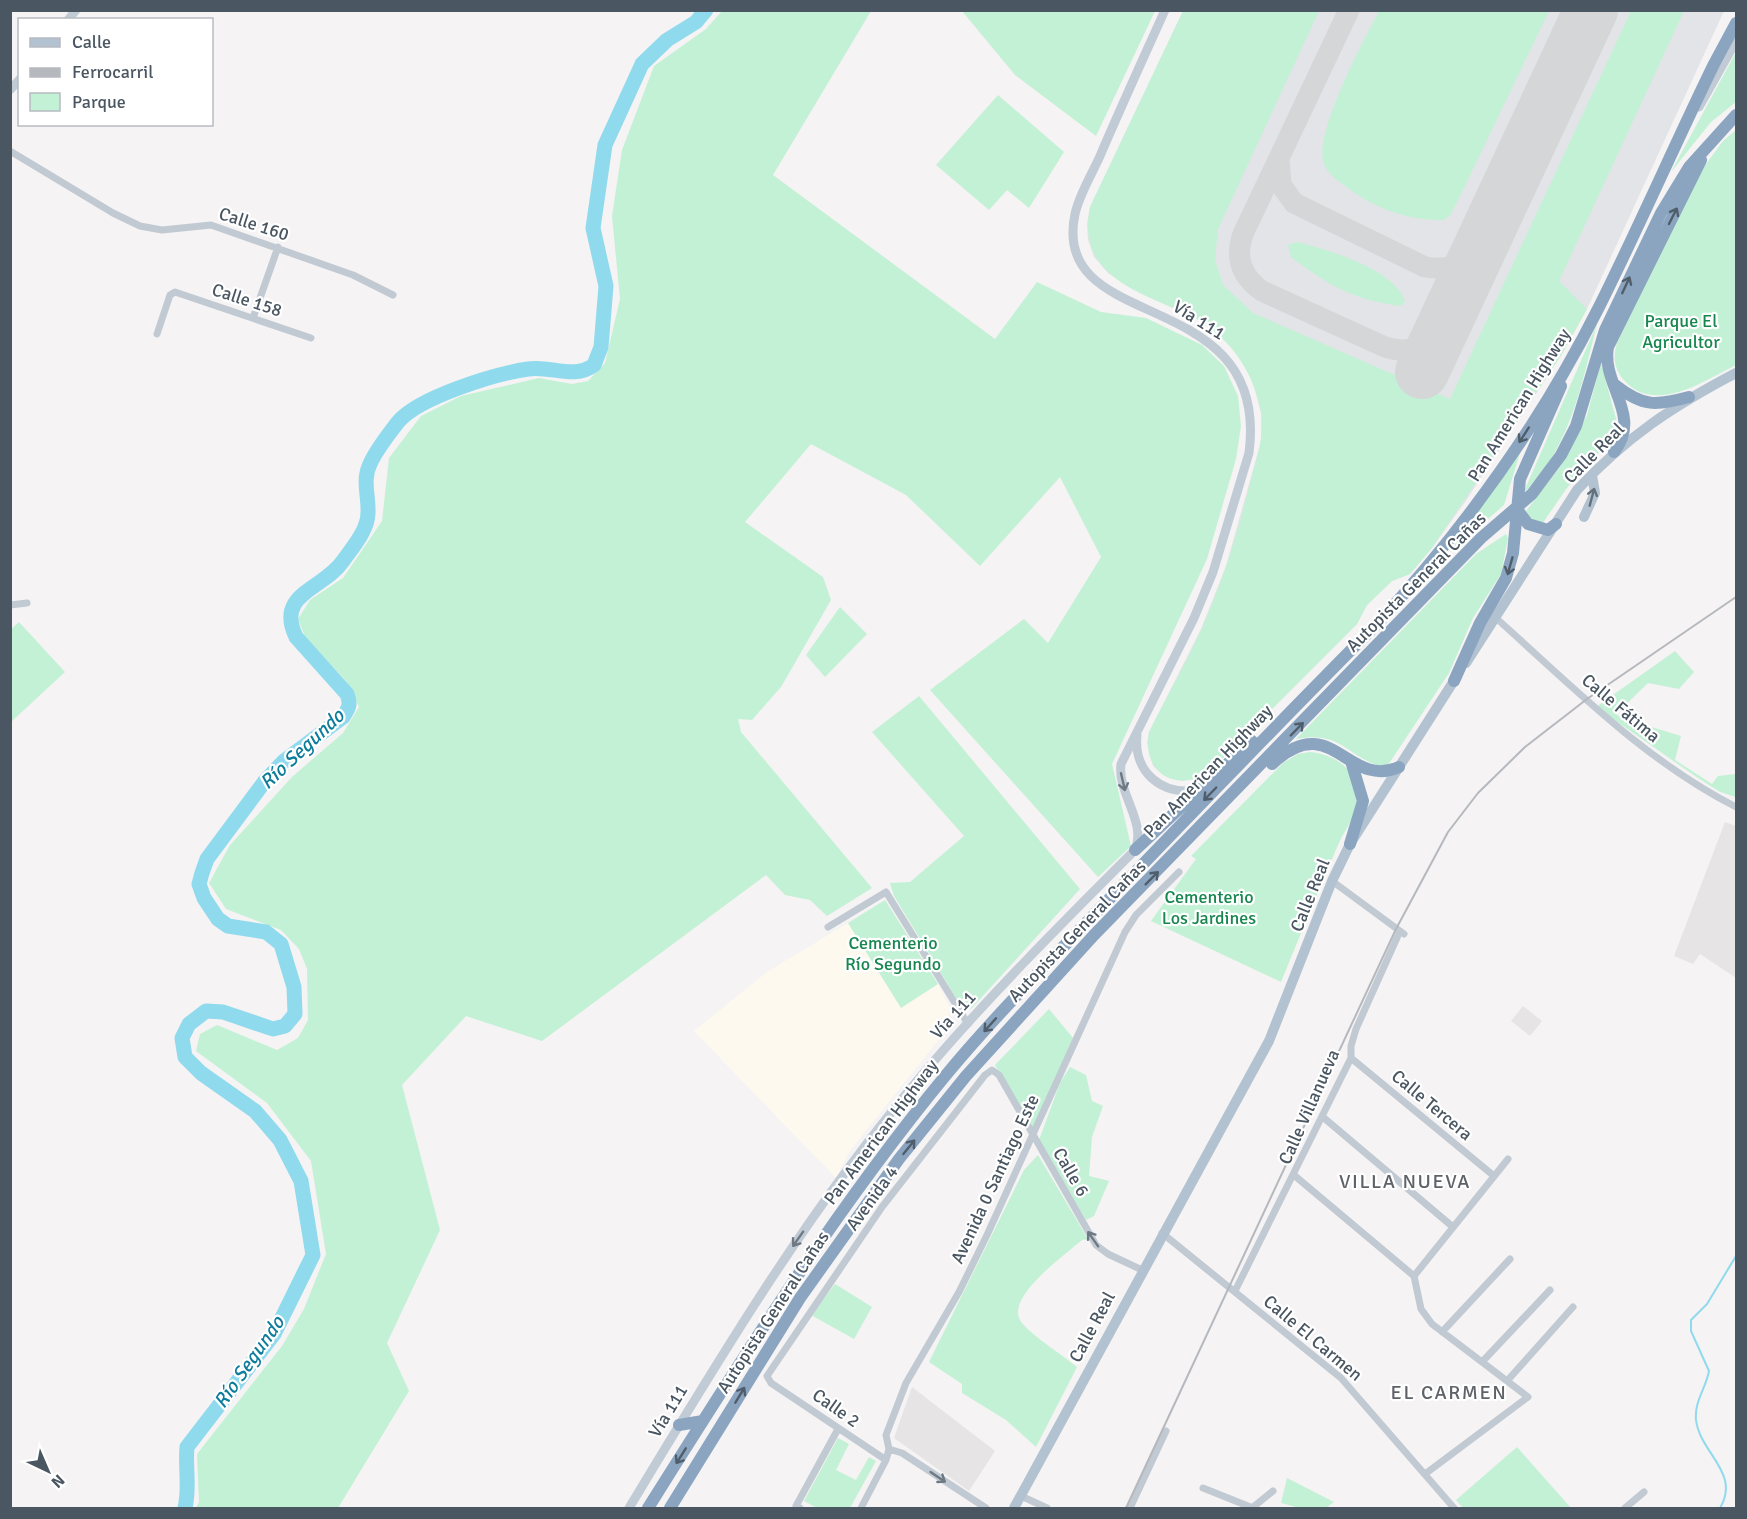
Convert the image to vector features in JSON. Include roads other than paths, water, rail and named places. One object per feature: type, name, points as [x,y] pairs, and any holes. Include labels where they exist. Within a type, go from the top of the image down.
[{"type":"highway","name":"Pan American Highway","points":[[648,1509],[703,1420],[823,1238],[886,1150],[947,1074],[1046,965],[1430,566],[1471,514],[1534,419],[1586,330],[1714,64],[1737,23]]},
{"type":"highway","name":"Autopista General Cañas","points":[[670,1509],[801,1298],[899,1159],[966,1076],[1094,935],[1168,862],[1481,538],[1545,479],[1576,426],[1605,330],[1677,184],[1712,138],[1737,115]]},
{"type":"highway","points":[[1614,452],[1626,430],[1606,356],[1611,338],[1712,138]]},
{"type":"highway","points":[[1454,681],[1480,623],[1506,578],[1513,554],[1520,478],[1586,330]]},
{"type":"highway","points":[[1615,384],[1636,400],[1653,404],[1689,397]]},
{"type":"highway","points":[[1516,508],[1534,528],[1548,530],[1556,524]]},
{"type":"highway","points":[[1135,850],[1197,790],[1334,668]]},
{"type":"highway","points":[[1168,862],[1281,756],[1293,749],[1306,745],[1323,745],[1368,771],[1379,773],[1399,767]]},
{"type":"highway","points":[[1350,844],[1363,801],[1351,760]]},
{"type":"highway","points":[[679,1425],[703,1420]]},
{"type":"main road","name":"Vía 111","points":[[629,1509],[766,1285],[903,1098],[968,1024],[1135,850],[1138,833],[1120,769],[1125,754],[1194,618],[1213,572],[1249,453],[1251,435],[1250,405],[1232,364],[1217,347],[1166,318],[1101,287],[1075,252],[1075,214],[1165,10]]},
{"type":"main road","points":[[1660,177],[1737,41]]},
{"type":"main road","name":"Calle Real","points":[[1014,1509],[1162,1233],[1269,1041],[1332,881],[1350,844],[1399,767],[1577,490],[1614,452],[1646,425],[1689,397],[1737,373]]},
{"type":"main road","points":[[1584,518],[1595,493],[1592,475]]},
{"type":"main road","name":"Vía 111","points":[[1139,728],[1138,756],[1153,780],[1178,792],[1197,790]]},
{"type":"street","name":"Calle 160","points":[[10,151],[113,213],[140,226],[162,230],[211,225],[353,275],[393,295]]},
{"type":"street","points":[[254,318],[278,247]]},
{"type":"street","name":"Calle 158","points":[[156,334],[173,292],[311,338]]},
{"type":"street","points":[[10,605],[27,603]]},
{"type":"street","name":"Calle Fátima","points":[[1496,618],[1605,718],[1678,772],[1737,807]]},
{"type":"street","name":"Avenida 0 Santiago Este","points":[[861,1509],[886,1460],[889,1449],[886,1435],[906,1383],[959,1292],[1129,924],[1179,872]]},
{"type":"street","name":"Calle Villanueva","points":[[1235,1291],[1324,1118],[1351,1058],[1351,1046],[1356,1029],[1402,933],[1332,881]]},
{"type":"street","points":[[828,927],[886,892],[968,1024]]},
{"type":"street","name":"Calle Tercera","points":[[1351,1058],[1494,1176]]},
{"type":"street","name":"Calle 6","points":[[992,1070],[999,1075],[1096,1245],[1108,1254],[1142,1270]]},
{"type":"street","name":"Avenida 4","points":[[768,1380],[769,1371],[882,1207],[985,1075],[992,1070]]},
{"type":"street","points":[[1324,1118],[1453,1227]]},
{"type":"street","points":[[1414,1276],[1508,1159]]},
{"type":"street","points":[[1294,1176],[1414,1276],[1421,1309],[1442,1332],[1528,1396],[1425,1474]]},
{"type":"street","name":"Calle El Carmen","points":[[1162,1233],[1341,1378],[1454,1509]]},
{"type":"street","points":[[1442,1332],[1510,1259]]},
{"type":"street","points":[[1482,1362],[1550,1290]]},
{"type":"street","points":[[1507,1381],[1573,1307]]},
{"type":"street","name":"Calle 2","points":[[768,1380],[886,1460]]},
{"type":"street","points":[[798,1507],[838,1429]]},
{"type":"street","points":[[1130,1509],[1166,1431]]},
{"type":"street","points":[[889,1449],[902,1453],[986,1509]]},
{"type":"street","points":[[1203,1488],[1252,1508],[1273,1491]]},
{"type":"street","points":[[1625,1509],[1644,1492]]},
{"type":"street","points":[[1021,1496],[1047,1509]]},
{"type":"waterway","name":"Río Segundo","points":[[185,1508],[187,1447],[274,1334],[313,1255],[301,1181],[280,1140],[255,1111],[201,1073],[185,1057],[182,1038],[189,1024],[206,1011],[223,1012],[273,1029],[285,1026],[295,1014],[294,987],[281,944],[266,932],[228,926],[218,919],[204,898],[199,884],[207,859],[265,781],[284,761],[343,717],[348,708],[347,694],[296,637],[291,622],[292,611],[296,601],[304,593],[334,571],[359,538],[367,519],[366,482],[370,464],[398,422],[408,413],[458,388],[497,376],[536,368],[570,372],[594,365],[601,347],[606,286],[593,228],[605,145],[642,64],[667,40],[696,22],[706,10]]},
{"type":"waterway","points":[[1720,1508],[1725,1496],[1726,1484],[1723,1473],[1704,1443],[1696,1420],[1698,1401],[1709,1371],[1691,1331],[1691,1320],[1707,1304],[1736,1256]]},
{"type":"railway","points":[[1126,1508],[1396,929],[1448,832],[1478,793],[1525,747],[1587,699],[1736,597]]},
{"type":"district","name":"VILLA NUEVA","points":[[1405,1181]]},
{"type":"district","name":"EL CARMEN","points":[[1449,1392]]},
{"type":"park label","name":"Parque El Agricultor","points":[[1681,331]]},
{"type":"park label","name":"Cementerio Los Jardines","points":[[1209,907]]},
{"type":"park label","name":"Cementerio Río Segundo","points":[[893,953]]}]
